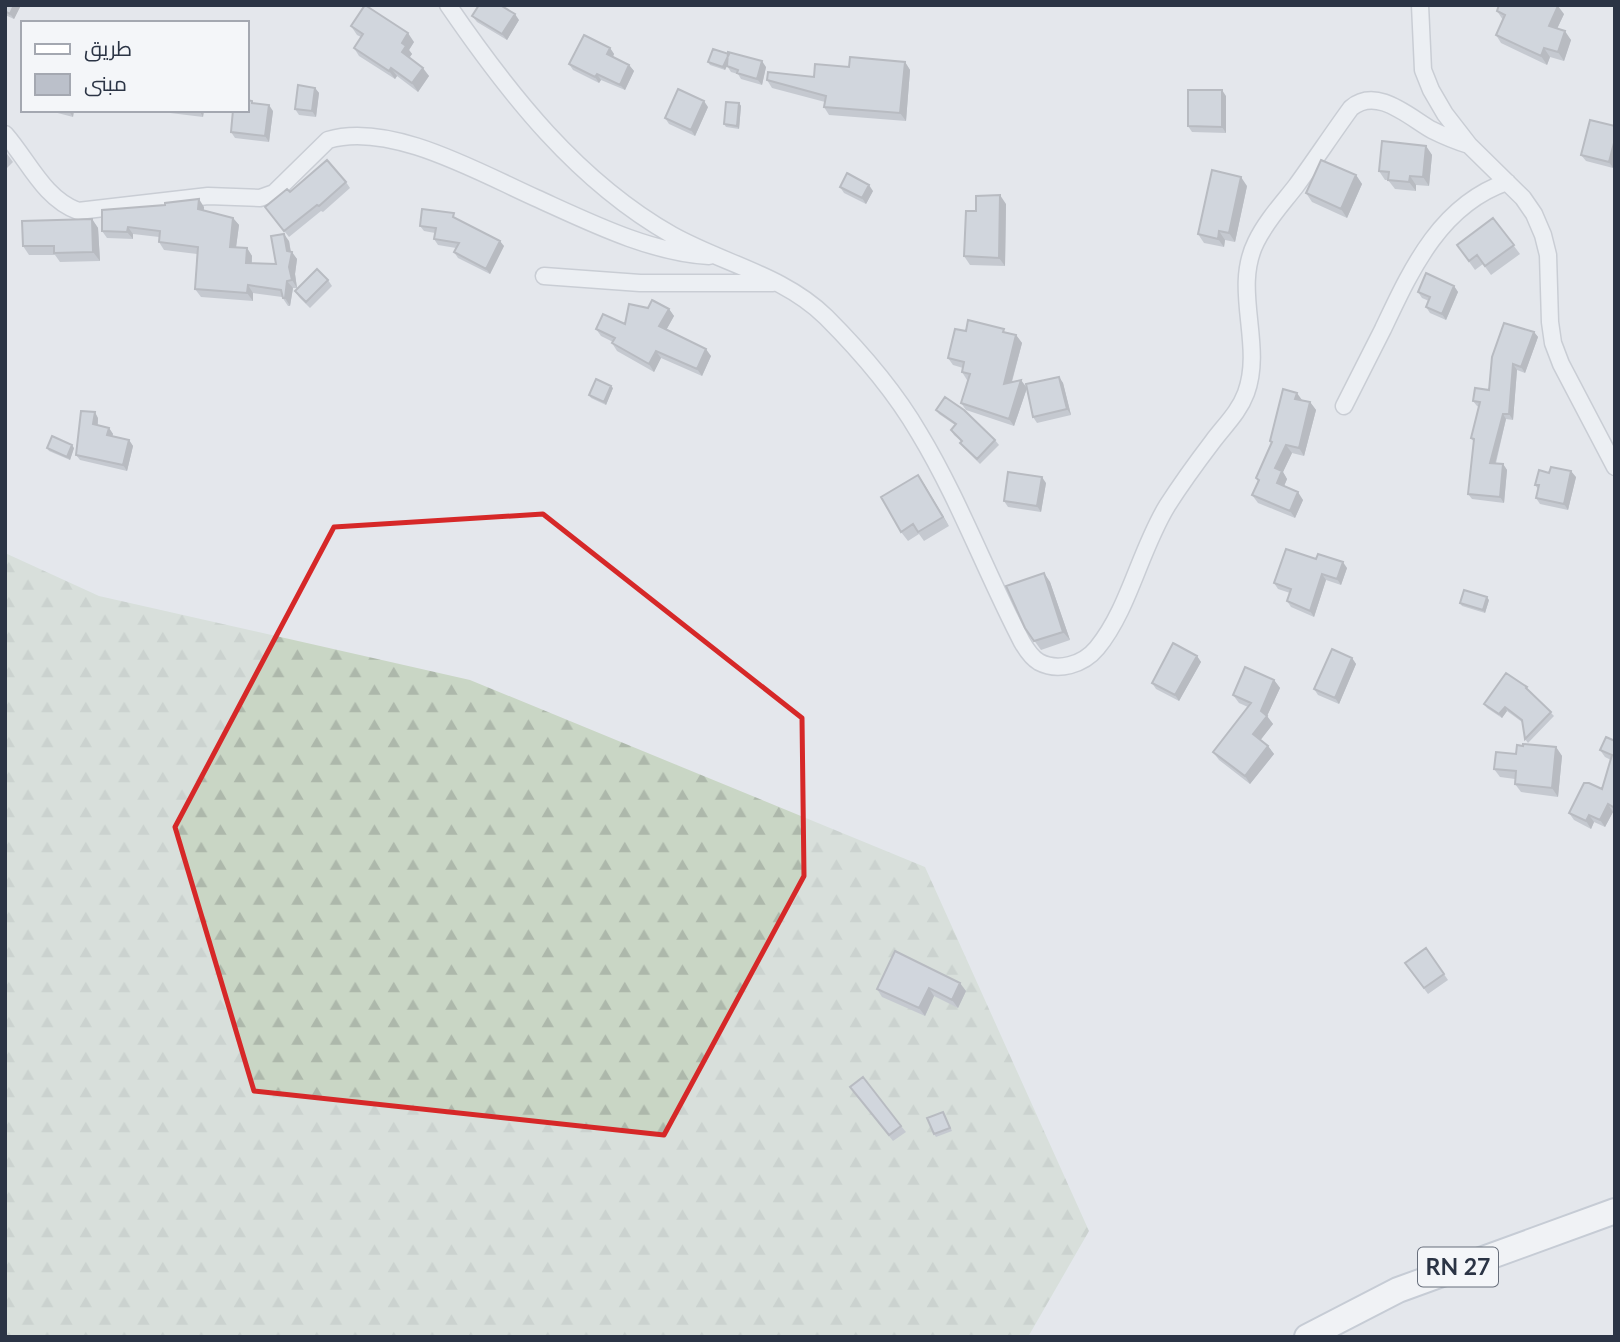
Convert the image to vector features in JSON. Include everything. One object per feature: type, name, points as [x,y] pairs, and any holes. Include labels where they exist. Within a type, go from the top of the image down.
[{"type":"main road","name":"RN 27","points":[[1307,1337],[1398,1290],[1615,1211]]},
{"type":"street","points":[[449,5],[477,47],[517,97],[570,157],[605,190],[640,216],[676,237],[779,283],[807,301],[868,361],[892,391],[942,473],[1022,642],[1037,661],[1051,666],[1066,666],[1096,650],[1166,507],[1236,412],[1250,378],[1251,338],[1246,284],[1250,255],[1272,216],[1351,108],[1366,100],[1378,100],[1450,139],[1469,145]]},
{"type":"street","points":[[1420,5],[1423,70],[1445,114],[1469,145],[1523,198],[1543,235],[1548,255],[1553,343],[1615,467]]},
{"type":"street","points":[[5,134],[49,193],[64,206],[78,211],[208,196],[260,198],[274,193],[328,140],[365,136],[412,146],[460,163],[625,236],[675,252],[722,257]]},
{"type":"street","points":[[1344,406],[1402,288],[1428,242],[1453,215],[1480,193],[1507,182]]},
{"type":"street","points":[[544,276],[663,284],[779,283]]},
{"type":"highlighted area","points":[[543,514],[802,718],[804,876],[664,1135],[254,1091],[175,827],[334,527]]},
{"type":"green space","points":[[5,553],[99,596],[470,680],[925,867],[1089,1231],[1028,1337],[5,1337]]},
{"type":"building","points":[[5,5],[14,5],[10,14],[5,11]]},
{"type":"building","points":[[365,5],[408,33],[402,43],[406,46],[402,52],[423,68],[412,83],[354,48],[363,34],[351,26]]},
{"type":"building","points":[[479,5],[500,5],[515,14],[502,34],[472,16]]},
{"type":"building","points":[[1499,5],[1558,6],[1549,26],[1565,31],[1558,52],[1544,48],[1541,56],[1496,35],[1505,15],[1497,11]]},
{"type":"building","points":[[584,35],[610,48],[607,54],[629,65],[620,85],[597,74],[595,77],[569,64]]},
{"type":"building","points":[[713,49],[729,54],[723,67],[708,62]]},
{"type":"building","points":[[728,52],[762,61],[757,79],[737,73],[738,70],[727,66]]},
{"type":"building","points":[[850,57],[905,62],[900,113],[824,107],[826,96],[767,80],[768,72],[814,77],[815,64],[849,67]]},
{"type":"building","points":[[298,85],[315,88],[312,111],[295,109]]},
{"type":"building","points":[[678,89],[704,101],[691,130],[665,118]]},
{"type":"building","points":[[1188,90],[1222,90],[1222,127],[1188,126]]},
{"type":"building","points":[[248,100],[269,105],[265,136],[231,132],[233,112],[248,112]]},
{"type":"building","points":[[726,102],[739,103],[737,126],[724,124]]},
{"type":"building","points":[[1590,120],[1615,126],[1615,139],[1609,162],[1581,155]]},
{"type":"building","points":[[1382,141],[1426,146],[1423,177],[1410,176],[1409,182],[1388,180],[1389,172],[1379,171]]},
{"type":"building","points":[[327,160],[346,182],[284,231],[265,207],[287,189],[290,192]]},
{"type":"building","points":[[1321,160],[1356,175],[1341,209],[1306,193]]},
{"type":"building","points":[[1212,170],[1241,177],[1229,233],[1219,231],[1218,239],[1198,234]]},
{"type":"building","points":[[847,173],[869,185],[862,198],[840,187]]},
{"type":"building","points":[[1000,195],[999,258],[964,256],[966,211],[976,211],[976,196]]},
{"type":"building","points":[[199,199],[198,209],[233,218],[230,247],[247,248],[246,263],[276,264],[271,236],[284,234],[287,251],[292,252],[289,267],[292,280],[287,281],[285,298],[281,290],[248,285],[247,293],[195,289],[198,247],[159,242],[160,231],[128,227],[127,232],[102,231],[102,210],[165,205]]},
{"type":"building","points":[[422,209],[454,213],[453,217],[500,241],[486,269],[454,252],[459,243],[434,239],[436,228],[420,226]]},
{"type":"building","points":[[1493,218],[1514,245],[1485,266],[1477,255],[1469,261],[1457,245]]},
{"type":"building","points":[[92,219],[93,252],[54,253],[54,246],[23,246],[22,221]]},
{"type":"building","points":[[317,269],[328,280],[306,302],[295,291]]},
{"type":"building","points":[[1426,273],[1454,286],[1442,314],[1426,307],[1430,297],[1418,292]]},
{"type":"building","points":[[652,300],[669,309],[659,326],[706,349],[697,369],[656,351],[649,364],[612,343],[615,338],[596,329],[603,314],[625,324],[629,304],[648,308]]},
{"type":"building","points":[[968,320],[1004,329],[1003,332],[1016,335],[1004,384],[1021,380],[1009,419],[961,403],[970,374],[962,372],[964,362],[948,358],[955,329],[966,331]]},
{"type":"building","points":[[1504,323],[1534,332],[1521,367],[1513,364],[1509,414],[1503,414],[1490,463],[1503,464],[1500,497],[1468,494],[1474,439],[1471,438],[1480,402],[1473,401],[1475,388],[1489,390],[1492,357]]},
{"type":"building","points":[[1059,377],[1067,409],[1033,417],[1026,384]]},
{"type":"building","points":[[596,379],[611,386],[604,402],[589,395]]},
{"type":"building","points":[[1283,389],[1297,393],[1295,399],[1310,402],[1299,448],[1286,445],[1275,468],[1282,471],[1277,483],[1298,492],[1290,511],[1252,495],[1259,480],[1256,478],[1272,442],[1270,441]]},
{"type":"building","points":[[945,397],[964,410],[995,440],[977,459],[951,430],[956,424],[936,410]]},
{"type":"building","points":[[81,411],[95,412],[93,424],[109,428],[107,435],[129,440],[123,465],[76,455]]},
{"type":"building","points":[[52,436],[72,445],[67,457],[47,448]]},
{"type":"building","points":[[1551,467],[1571,471],[1564,504],[1536,498],[1539,485],[1535,485],[1539,470],[1549,473]]},
{"type":"building","points":[[1008,472],[1042,477],[1037,506],[1004,501]]},
{"type":"building","points":[[918,475],[943,517],[918,532],[913,524],[901,532],[881,497]]},
{"type":"building","points":[[1286,549],[1316,559],[1318,554],[1343,562],[1337,579],[1322,574],[1310,611],[1287,601],[1291,589],[1274,583]]},
{"type":"building","points":[[1044,573],[1063,632],[1034,641],[1025,628],[1006,586]]},
{"type":"building","points":[[1464,590],[1487,597],[1483,610],[1460,603]]},
{"type":"building","points":[[1173,643],[1197,656],[1175,695],[1152,683]]},
{"type":"building","points":[[1332,649],[1352,658],[1335,698],[1314,689]]},
{"type":"building","points":[[1245,667],[1274,680],[1261,711],[1267,716],[1253,734],[1268,746],[1245,776],[1213,752],[1251,703],[1233,695]]},
{"type":"building","points":[[1506,673],[1527,687],[1551,712],[1525,739],[1522,720],[1505,707],[1499,714],[1484,704]]},
{"type":"building","points":[[1606,737],[1615,741],[1615,808],[1608,804],[1600,820],[1589,815],[1586,821],[1569,813],[1584,783],[1602,789],[1612,755],[1600,750]]},
{"type":"building","points":[[1517,745],[1556,747],[1552,788],[1515,784],[1516,771],[1494,769],[1496,752],[1516,754]]},
{"type":"building","points":[[1426,948],[1444,974],[1424,988],[1405,963]]},
{"type":"building","points":[[895,951],[960,983],[952,1000],[929,988],[919,1008],[877,989]]},
{"type":"building","points":[[863,1077],[901,1126],[889,1135],[850,1087]]},
{"type":"building","points":[[943,1112],[950,1128],[934,1134],[927,1118]]}]
